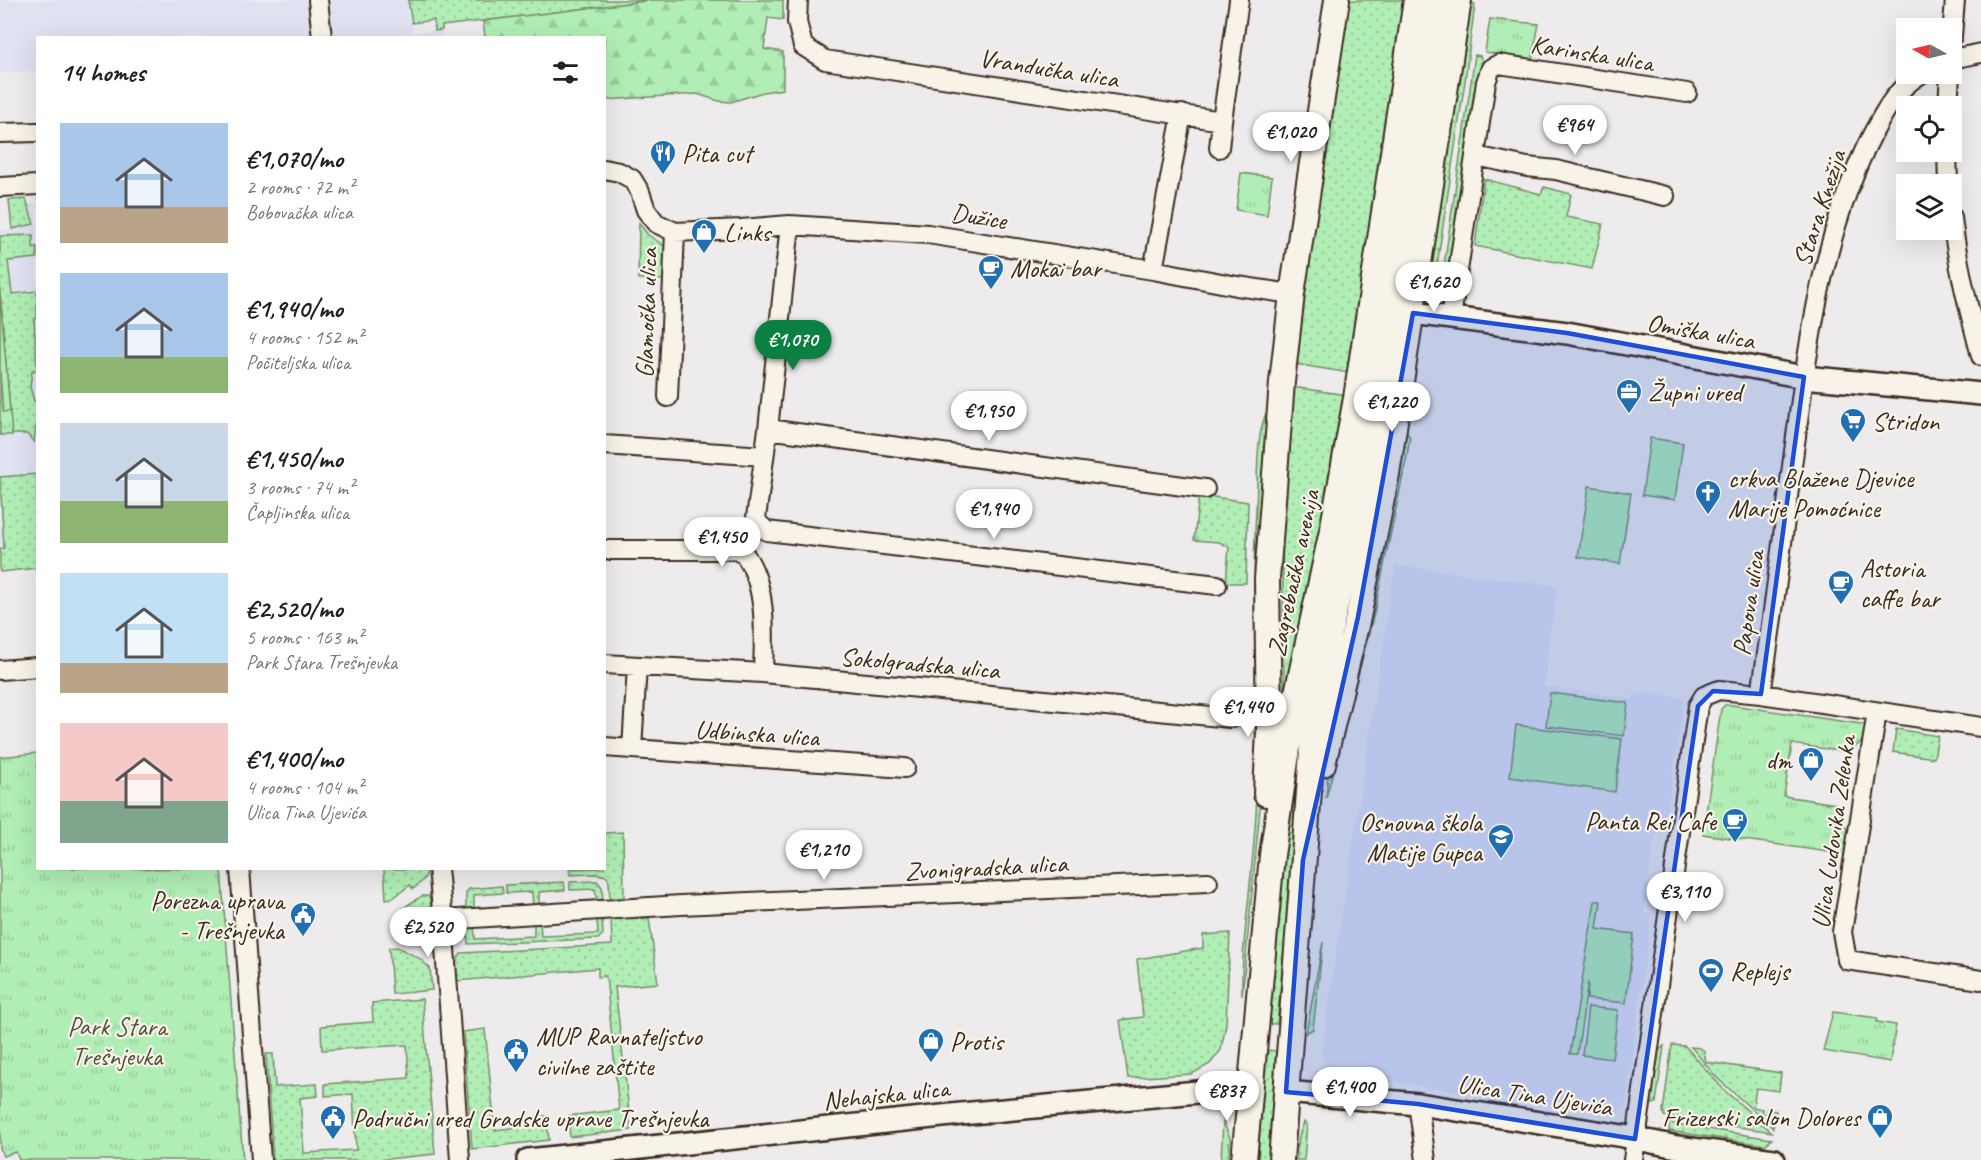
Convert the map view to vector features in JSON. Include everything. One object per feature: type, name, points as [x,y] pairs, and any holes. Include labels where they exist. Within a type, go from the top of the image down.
[{"type":"main road","points":[[1269,892],[1261,850],[1268,778],[1269,739],[1267,579],[1282,382],[1292,294],[1337,0]]},
{"type":"main road","name":"Zagrebačka avenija","points":[[1244,1160],[1278,805],[1294,707],[1333,526],[1356,398],[1416,0]]},
{"type":"main road","name":"Zagrebačka avenija","points":[[1281,1160],[1315,712],[1373,418],[1436,0]]},
{"type":"main road","points":[[1303,860],[1314,824],[1326,751],[1375,537],[1387,474],[1459,0]]},
{"type":"street","points":[[318,0],[322,36]]},
{"type":"street","name":"Vrandučka ulica","points":[[798,0],[797,22],[803,46],[825,60],[1182,114]]},
{"type":"street","points":[[1219,147],[1235,0]]},
{"type":"street","points":[[1953,18],[1954,0]]},
{"type":"street","points":[[1962,57],[1981,53]]},
{"type":"street","name":"Karinska ulica","points":[[1476,156],[1486,82],[1491,68],[1499,64],[1687,93]]},
{"type":"street","name":"Stara Knežija","points":[[1804,376],[1823,275],[1836,224],[1863,152],[1889,104],[1906,84]]},
{"type":"street","points":[[1153,270],[1182,114],[1222,121]]},
{"type":"street","points":[[0,133],[36,132]]},
{"type":"street","points":[[1451,318],[1476,156],[1527,167],[1556,170],[1665,196]]},
{"type":"street","name":"Dužice","points":[[606,169],[619,172],[632,179],[640,192],[646,210],[656,224],[675,232],[741,230],[790,225],[928,234],[1292,294]]},
{"type":"street","points":[[0,187],[36,185]]},
{"type":"street","points":[[790,225],[756,518],[759,525],[767,531],[1217,585]]},
{"type":"street","name":"Glamočka ulica","points":[[668,397],[675,232]]},
{"type":"street","points":[[1954,240],[1969,313],[1981,356]]},
{"type":"street","name":"Omiška ulica","points":[[1413,313],[1567,333],[1804,376],[1981,394]]},
{"type":"street","name":"Papova ulica","points":[[1761,694],[1804,376]]},
{"type":"street","points":[[768,429],[1205,489]]},
{"type":"street","points":[[606,445],[764,456]]},
{"type":"street","points":[[606,550],[736,550],[745,555],[758,588],[765,625],[763,673]]},
{"type":"street","name":"Sokolgradska ulica","points":[[606,664],[763,673],[1231,718]]},
{"type":"street","points":[[632,749],[637,666]]},
{"type":"street","points":[[0,670],[36,667]]},
{"type":"street","name":"Ulica Ludovika Zelenka","points":[[1634,1149],[1698,706],[1704,696],[1719,690],[1761,694],[1981,727]]},
{"type":"street","name":"Ulica Ludovika Zelenka","points":[[1877,711],[1842,932],[1847,960],[1981,980]]},
{"type":"street","name":"Udbinska ulica","points":[[606,747],[905,768]]},
{"type":"street","points":[[240,870],[261,1160]]},
{"type":"street","points":[[438,870],[460,1160]]},
{"type":"street","name":"Zvonigradska ulica","points":[[443,920],[681,905],[1208,882]]},
{"type":"street","name":"Nehajska ulica","points":[[528,1160],[654,1153],[961,1114],[1251,1087]]},
{"type":"street","name":"Ulica Tina Ujevića","points":[[1286,1092],[1418,1104],[1634,1149],[1677,1147],[1774,1160]]},
{"type":"street","points":[[1418,1104],[1426,1160]]},
{"type":"highlighted area","points":[[1413,313],[1567,333],[1804,377],[1761,694],[1713,691],[1698,706],[1635,1139],[1418,1104],[1286,1092],[1303,860],[1358,617]]},
{"type":"shaded area","points":[[0,0],[408,0],[413,33],[442,30],[442,36],[36,36],[36,71],[0,73]]},
{"type":"shaded area","points":[[24,199],[27,204],[36,203],[36,568],[0,572],[0,231],[12,229],[9,200]]},
{"type":"shaded area","name":"Osnovna škola Matije Gupca","points":[[1395,565],[1557,586],[1544,686],[1633,699],[1634,693],[1642,695],[1642,692],[1684,698],[1664,835],[1655,834],[1644,913],[1652,914],[1625,1107],[1617,1114],[1337,1074],[1324,1062],[1321,1052]]},
{"type":"green space","points":[[408,0],[653,0],[442,26],[442,30],[435,31],[434,20],[412,23]]},
{"type":"green space","points":[[653,0],[783,0],[783,20],[768,18],[764,49],[783,52],[783,89],[763,92],[731,102],[697,94],[606,100],[606,36],[485,36],[483,21]]},
{"type":"green space","points":[[1346,0],[1405,0],[1349,373],[1295,364],[1298,321]]},
{"type":"green space","points":[[1469,3],[1475,4],[1434,285],[1429,265]]},
{"type":"green space","points":[[1490,19],[1539,24],[1532,60],[1485,52]]},
{"type":"green space","points":[[1475,55],[1480,56],[1482,61],[1477,107],[1446,293],[1444,293],[1441,288],[1442,279]]},
{"type":"green space","points":[[1241,173],[1272,177],[1267,215],[1236,210]]},
{"type":"green space","points":[[1484,179],[1541,194],[1544,187],[1571,194],[1566,217],[1603,224],[1592,269],[1475,246]]},
{"type":"green space","points":[[26,199],[34,224],[12,229],[9,200]]},
{"type":"green space","points":[[639,223],[648,235],[666,247],[665,280],[638,279]]},
{"type":"green space","points":[[33,235],[33,247],[36,247],[36,258],[8,261],[12,294],[36,291],[36,318],[34,319],[36,370],[32,371],[30,387],[34,401],[36,401],[34,442],[27,434],[1,434],[0,372],[10,411],[0,293],[0,236]]},
{"type":"green space","points":[[0,293],[12,435],[0,435]]},
{"type":"green space","points":[[0,293],[10,411],[3,412],[0,372]]},
{"type":"green space","points":[[1292,387],[1347,395],[1290,693],[1284,692],[1282,518]]},
{"type":"green space","points":[[1268,409],[1261,798],[1242,996],[1243,955],[1257,791],[1254,579],[1257,471],[1261,430]]},
{"type":"green space","points":[[1405,430],[1410,437],[1407,456],[1373,618],[1326,798],[1328,772]]},
{"type":"green space","points":[[1650,438],[1683,443],[1675,500],[1642,495]]},
{"type":"green space","points":[[36,474],[36,568],[0,572],[0,549],[4,548],[0,477]]},
{"type":"green space","points":[[1589,486],[1631,493],[1620,564],[1578,557]]},
{"type":"green space","points":[[1199,495],[1248,502],[1246,583],[1226,583],[1229,547],[1219,542],[1194,540]]},
{"type":"green space","points":[[1550,693],[1628,703],[1624,736],[1546,726]]},
{"type":"green space","points":[[1305,700],[1277,1024],[1268,1024],[1284,838]]},
{"type":"green space","points":[[1725,705],[1867,725],[1866,739],[1847,752],[1792,744],[1784,796],[1836,804],[1836,814],[1851,834],[1849,855],[1703,834],[1721,709]]},
{"type":"green space","points":[[1516,725],[1622,739],[1615,792],[1510,777]]},
{"type":"green space","points":[[1896,729],[1938,736],[1934,758],[1893,752]]},
{"type":"green space","name":"Park Stara Trešnjevka","points":[[36,753],[36,870],[221,870],[243,1160],[19,1160],[16,1152],[3,1156],[0,1148],[0,757]]},
{"type":"green space","points":[[623,832],[624,898],[610,898],[609,880],[606,876],[570,875],[569,870],[606,870],[606,833]]},
{"type":"green space","points":[[384,870],[427,870],[421,883],[413,889],[410,885],[393,898],[386,899]]},
{"type":"green space","points":[[597,881],[602,887],[603,903],[597,903],[595,889],[570,890],[570,882]]},
{"type":"green space","points":[[564,882],[565,890],[539,892],[539,906],[533,906],[532,892],[506,893],[506,885]]},
{"type":"green space","points":[[502,886],[503,893],[474,895],[474,909],[466,909],[466,893],[469,889]]},
{"type":"green space","points":[[422,896],[430,898],[434,940],[432,944],[410,932],[402,922],[402,911]]},
{"type":"green space","points":[[1595,901],[1601,901],[1597,929],[1634,934],[1626,1003],[1587,999],[1588,982],[1577,1054],[1570,1054]]},
{"type":"green space","points":[[611,918],[649,918],[658,983],[615,987],[631,1130],[570,1137],[568,1116],[619,1110],[606,976],[598,977],[598,968],[457,981],[456,962],[461,953],[612,945]]},
{"type":"green space","points":[[597,919],[602,919],[603,934],[598,939],[468,944],[467,924],[474,924],[475,939],[534,936],[534,922],[540,921],[541,936],[598,934]]},
{"type":"green space","points":[[1230,933],[1226,1024],[1221,1050],[1210,1064],[1192,1074],[1128,1078],[1120,1020],[1143,1017],[1137,959],[1203,948],[1203,935]]},
{"type":"green space","points":[[1323,942],[1313,1029],[1306,1033]]},
{"type":"green space","points":[[397,947],[419,958],[430,968],[432,990],[392,994],[389,948]]},
{"type":"green space","points":[[422,999],[435,1154],[377,1160],[273,1160],[266,1054],[273,1054],[275,1087],[317,1084],[318,1096],[300,1098],[304,1153],[356,1150],[353,1094],[325,1096],[325,1084],[409,1078],[407,1045],[322,1050],[321,1026],[373,1022],[372,1003]]},
{"type":"green space","points":[[1588,1007],[1618,1010],[1612,1059],[1582,1055]]},
{"type":"green space","points":[[1833,1012],[1877,1018],[1877,1022],[1896,1025],[1890,1062],[1823,1051]]},
{"type":"green space","points":[[485,1029],[495,1130],[528,1126],[527,1117],[546,1116],[549,1140],[472,1149],[463,1032]]},
{"type":"green space","points":[[1672,1045],[1685,1046],[1725,1091],[1772,1132],[1664,1116]]},
{"type":"green space","points":[[1664,1046],[1656,1103],[1649,1105],[1657,1052]]},
{"type":"green space","points":[[1691,1047],[1704,1051],[1706,1062],[1781,1073],[1779,1091],[1756,1088],[1753,1107],[1762,1109],[1762,1113],[1766,1114],[1767,1109],[1776,1111],[1773,1128],[1717,1078]]},
{"type":"green space","points":[[1265,1050],[1276,1051],[1269,1160],[1258,1160]]},
{"type":"green space","points":[[1223,1121],[1230,1138],[1229,1160],[1221,1160]]},
{"type":"green space","points":[[1304,1122],[1307,1124],[1304,1160],[1296,1160],[1299,1136]]},
{"type":"green space","points":[[1669,1123],[1772,1139],[1765,1145],[1669,1131]]},
{"type":"place","name":"Pita cut","points":[[663,176]]},
{"type":"place","name":"Links","points":[[704,255]]},
{"type":"place","name":"Mokai bar","points":[[991,291]]},
{"type":"place","name":"Župni ured","points":[[1629,415]]},
{"type":"place","name":"Stridon","points":[[1853,444]]},
{"type":"place","name":"crkva Blažene Djevice Marije Pomoćnice","points":[[1708,516]]},
{"type":"place","name":"Astoria caffe bar","points":[[1841,606]]},
{"type":"place","name":"dm","points":[[1811,783]]},
{"type":"place","name":"Panta Rei Cafe","points":[[1735,844]]},
{"type":"place","name":"Osnovna škola Matije Gupca","points":[[1501,860]]},
{"type":"place","name":"Porezna uprava - Trešnjevka","points":[[303,938]]},
{"type":"place","name":"Replejs","points":[[1711,994]]},
{"type":"place","name":"Protis","points":[[931,1064]]},
{"type":"place","name":"MUP Ravnateljstvo civilne zaštite","points":[[516,1074]]},
{"type":"place","name":"Frizerski salon Dolores","points":[[1880,1140]]},
{"type":"place","name":"Područni ured Gradske uprave Trešnjevka","points":[[333,1141]]}]
